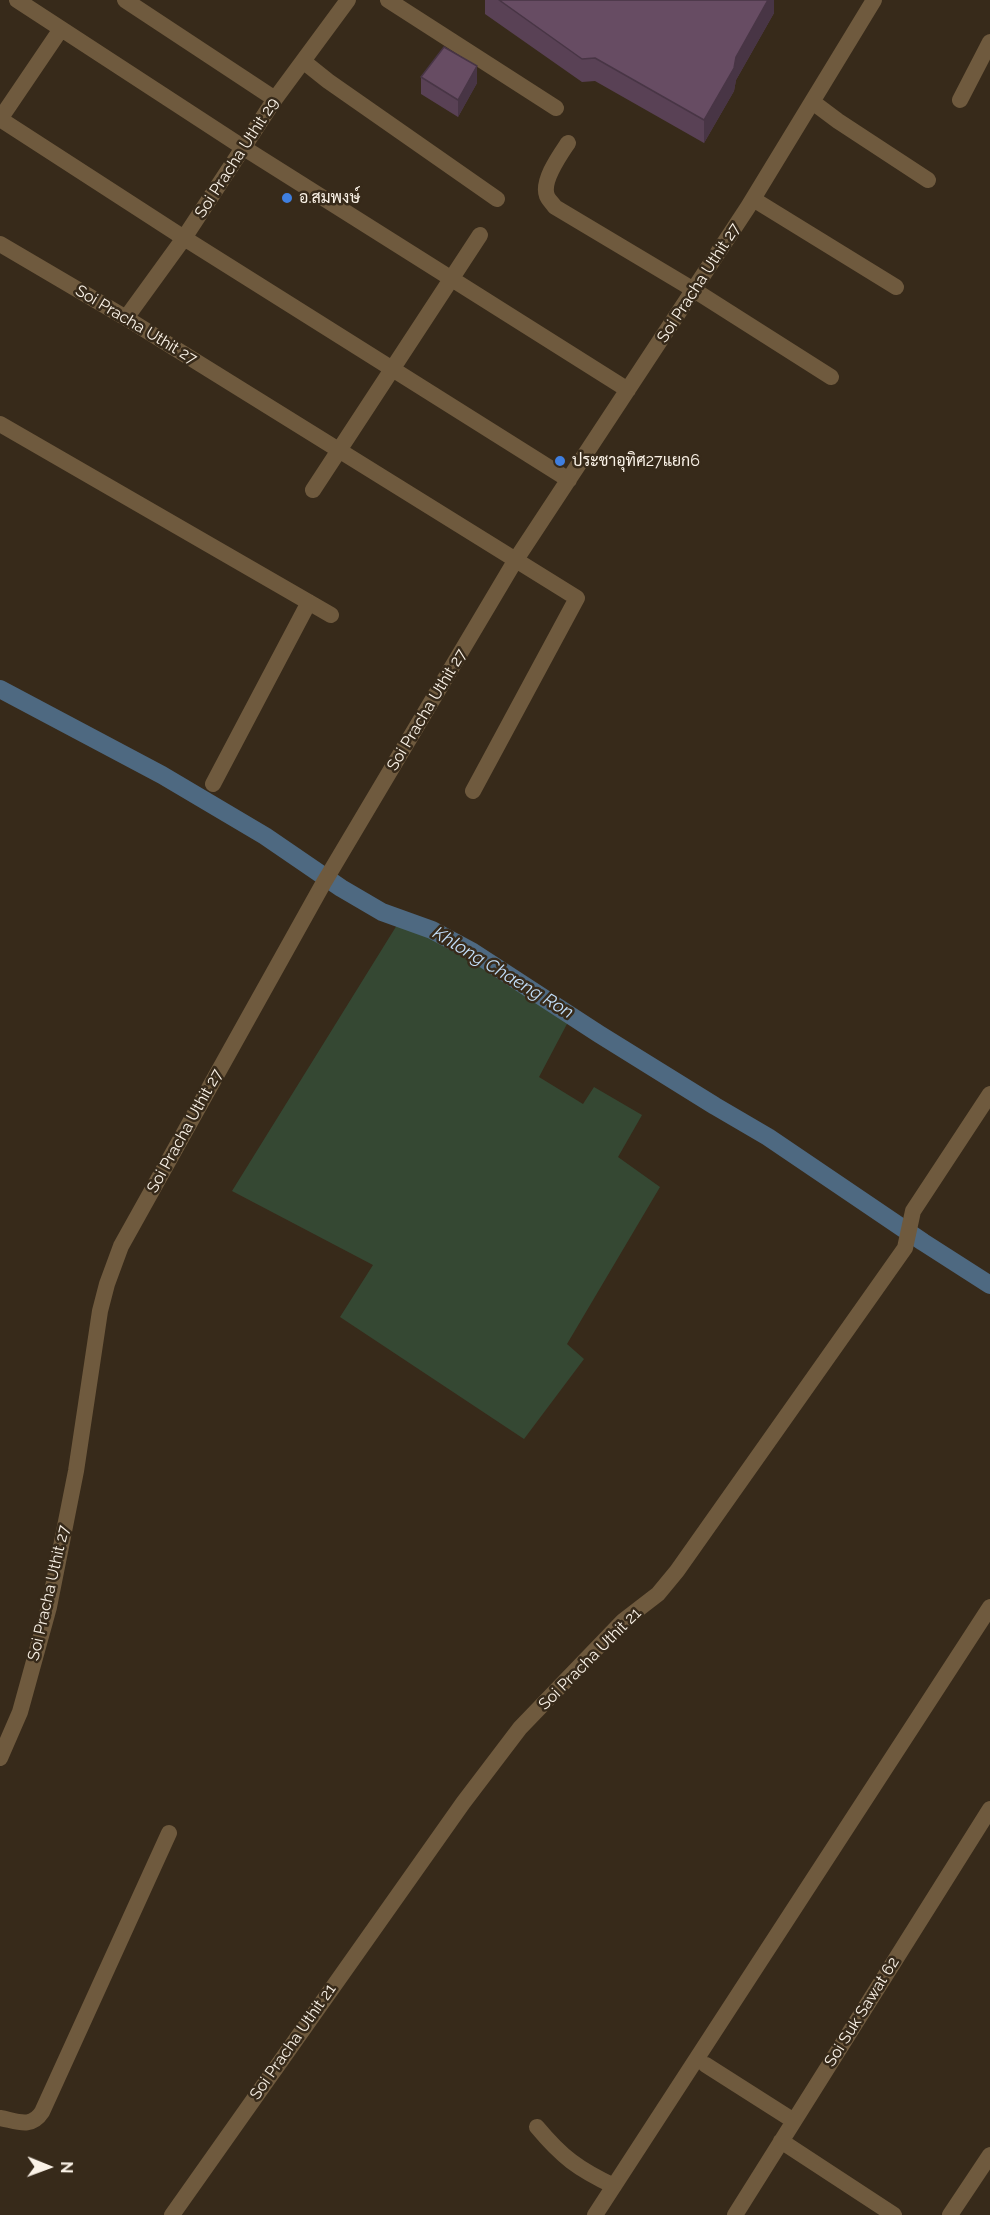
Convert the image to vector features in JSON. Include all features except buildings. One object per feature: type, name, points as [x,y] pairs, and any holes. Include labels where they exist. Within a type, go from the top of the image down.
[{"type":"street","points":[[17,0],[244,148],[628,390]]},
{"type":"street","points":[[125,0],[275,99]]},
{"type":"street","name":"Soi Pracha Uthit 29","points":[[126,318],[184,238],[275,99],[348,0]]},
{"type":"street","points":[[388,0],[556,108]]},
{"type":"street","name":"Soi Pracha Uthit 27","points":[[0,1758],[7,1725],[49,1607],[76,1471],[100,1311],[121,1246],[327,879],[515,561],[753,199],[814,103],[874,0]]},
{"type":"street","points":[[61,29],[0,119],[184,238],[569,480]]},
{"type":"street","points":[[960,100],[990,42]]},
{"type":"street","points":[[303,61],[337,88],[497,199]]},
{"type":"street","points":[[814,103],[928,180]]},
{"type":"street","points":[[568,143],[552,170],[547,184],[546,195],[555,207],[694,290],[831,377]]},
{"type":"street","points":[[753,199],[896,287]]},
{"type":"street","points":[[313,490],[480,235]]},
{"type":"street","name":"Soi Pracha Uthit 27","points":[[0,244],[126,318],[515,561]]},
{"type":"street","points":[[0,424],[331,615]]},
{"type":"street","points":[[473,791],[577,598],[515,561]]},
{"type":"street","points":[[213,784],[309,602]]},
{"type":"street","name":"Soi Pracha Uthit 21","points":[[172,2215],[463,1803],[520,1728],[611,1634],[658,1594],[677,1572],[905,1248],[913,1211],[990,1094]]},
{"type":"street","points":[[595,2215],[990,1606]]},
{"type":"street","name":"Soi Suk Sawat 62","points":[[735,2215],[990,1809]]},
{"type":"street","points":[[0,2118],[30,2123],[36,2120],[42,2112],[169,1833]]},
{"type":"street","points":[[705,2065],[794,2121]]},
{"type":"street","points":[[537,2127],[567,2160],[583,2171],[614,2186]]},
{"type":"street","points":[[781,2141],[894,2215]]},
{"type":"street","points":[[950,2215],[990,2156]]},
{"type":"green space","points":[[397,925],[411,925],[452,944],[568,1022],[539,1077],[583,1104],[594,1087],[642,1115],[618,1157],[660,1187],[567,1344],[584,1359],[524,1439],[340,1317],[373,1265],[232,1191]]},
{"type":"waterway","name":"Khlong Chaeng Ron","points":[[0,689],[162,775],[265,836],[341,888],[382,912],[432,930],[473,952],[599,1034],[768,1137],[990,1285]]},
{"type":"place","name":"อ.สมพงษ์","points":[[287,198]]},
{"type":"place","name":"ประชาอุทิศ27แยก6","points":[[560,461]]}]
